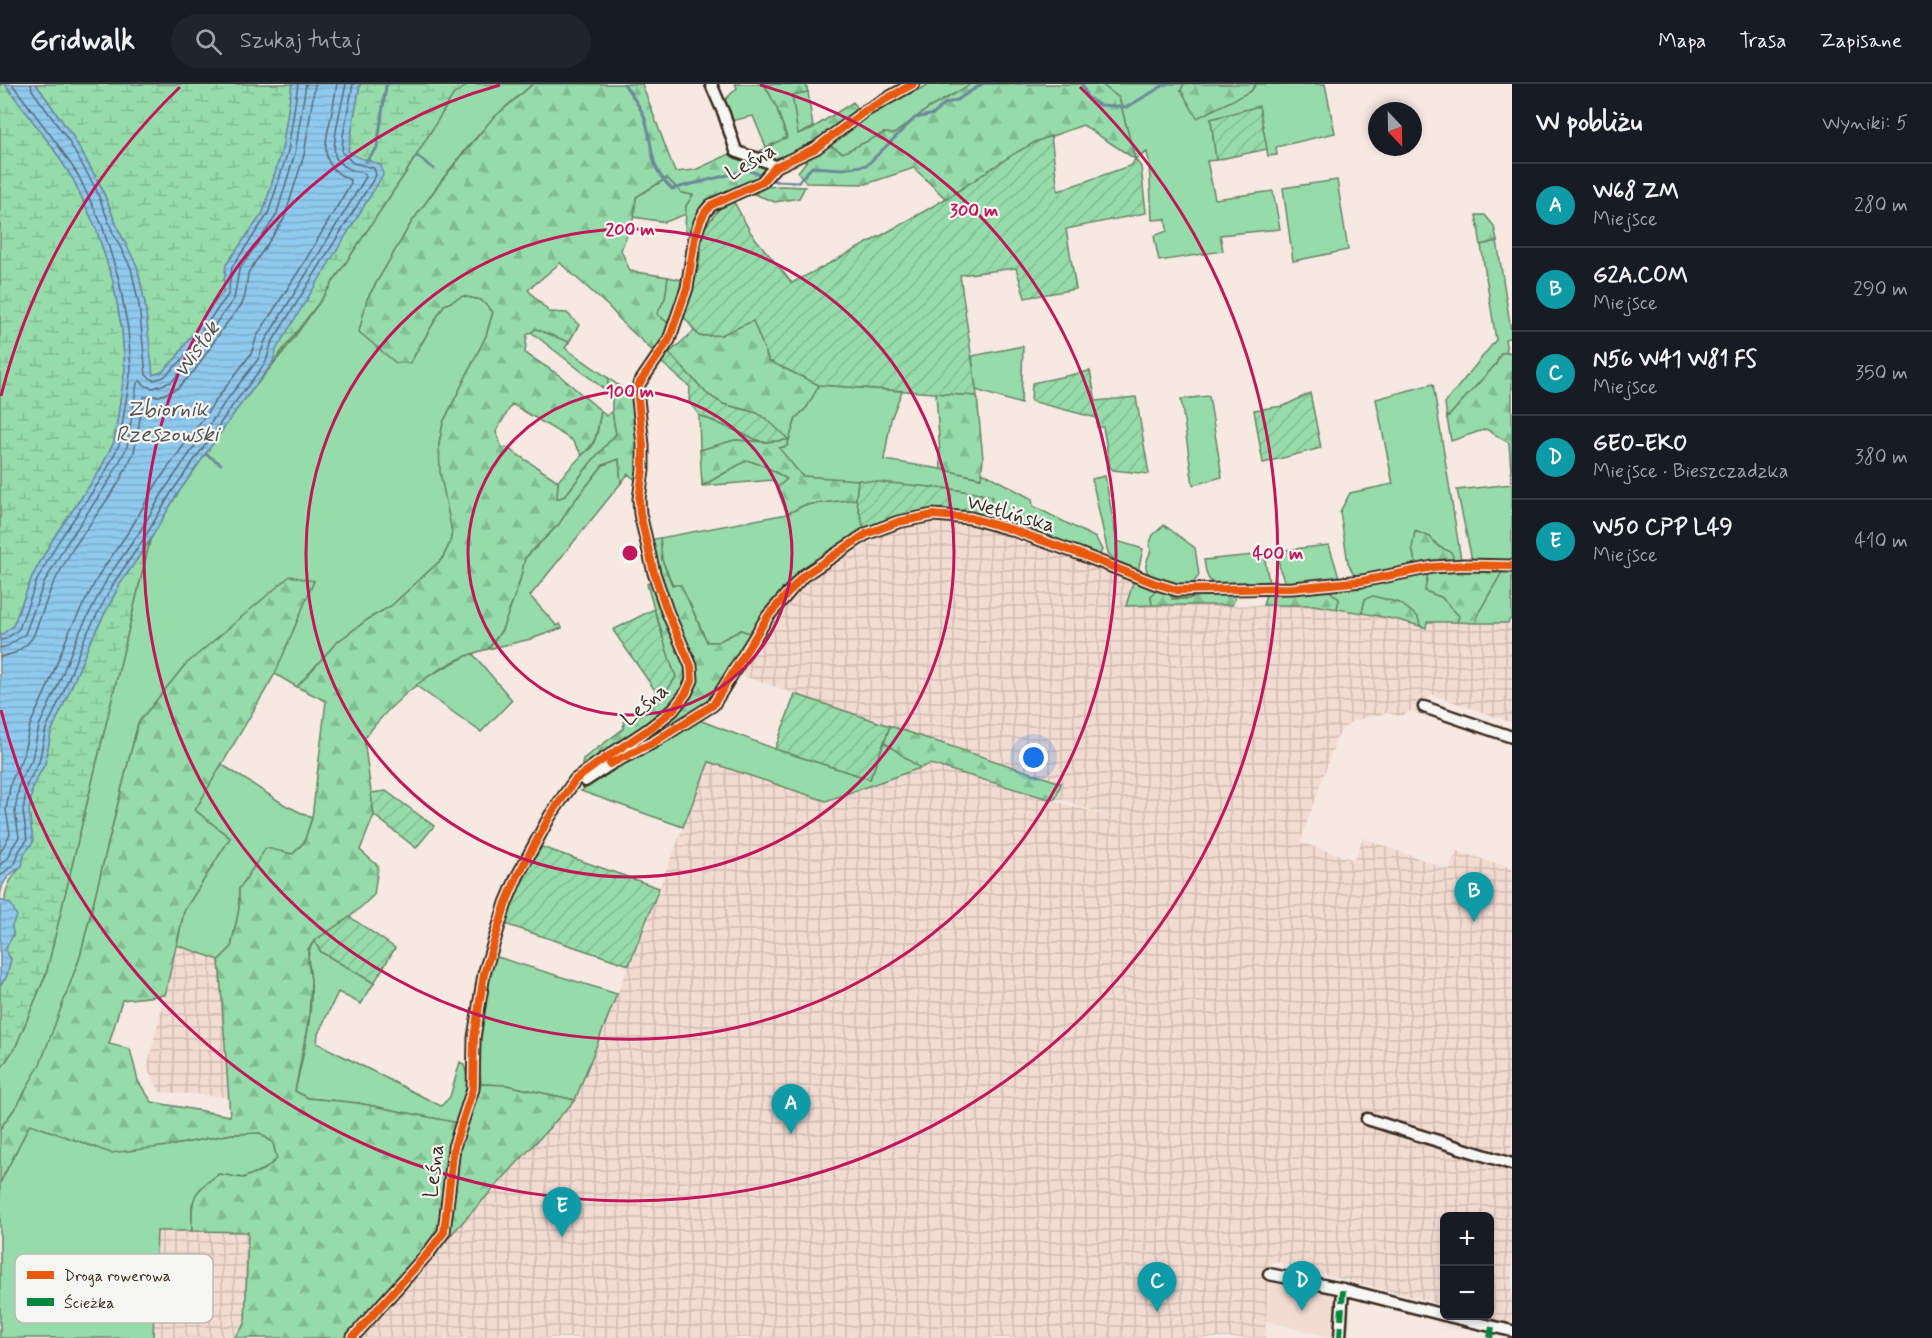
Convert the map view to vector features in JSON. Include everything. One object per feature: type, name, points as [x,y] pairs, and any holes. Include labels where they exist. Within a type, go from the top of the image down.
[{"type":"street","name":"Leśna","points":[[711,84],[736,151],[762,159],[773,169]]},
{"type":"street","name":"Leśna","points":[[352,1338],[444,1232],[454,1147],[473,1089],[474,1038],[484,974],[506,903],[517,878],[562,796],[575,780],[673,710],[686,693],[692,680],[691,666],[667,611],[654,573],[640,514],[643,445],[638,399],[639,384],[669,340],[687,288],[695,237],[705,212],[726,197],[762,182],[773,169],[816,148],[865,111],[913,84]]},
{"type":"street","name":"Wetlińska","points":[[562,796],[614,762],[654,742],[713,705],[763,623],[802,576],[866,534],[898,522],[933,515],[971,518],[1040,540],[1177,590],[1293,588],[1362,581],[1433,567],[1512,566]]},
{"type":"street","points":[[1424,707],[1512,737]]},
{"type":"street","points":[[1367,1119],[1512,1164]]},
{"type":"street","points":[[1269,1274],[1343,1289],[1440,1313]]},
{"type":"street","points":[[1340,1338],[1343,1289]]},
{"type":"street","points":[[1459,1320],[1491,1332],[1512,1332]]},
{"type":"shaded area","points":[[935,520],[965,522],[989,528],[1012,535],[1016,541],[1025,544],[1032,541],[1134,579],[1126,606],[1314,605],[1398,620],[1426,628],[1427,622],[1512,624],[1512,723],[1431,694],[1421,715],[1411,711],[1400,716],[1386,713],[1353,721],[1342,729],[1337,738],[1300,842],[1354,860],[1363,838],[1450,870],[1456,851],[1512,868],[1512,1324],[1494,1319],[1494,1212],[1440,1212],[1440,1304],[1272,1261],[1269,1269],[1265,1338],[356,1338],[575,1100],[709,762],[826,801],[930,764],[1120,820],[1056,798],[1061,783],[743,676],[740,671],[773,620],[816,576],[881,536]]},
{"type":"shaded area","points":[[177,945],[219,960],[229,1097],[160,1092],[147,1068]]},
{"type":"shaded area","points":[[157,1231],[248,1231],[245,1324],[232,1338],[153,1338],[154,1323],[213,1323],[213,1254],[156,1254]]},
{"type":"shaded area","points":[[1269,1279],[1336,1295],[1333,1338],[1266,1321]]},
{"type":"green space","points":[[0,84],[5,84],[53,148],[73,179],[96,228],[113,281],[122,330],[125,369],[114,442],[99,472],[53,539],[32,577],[13,626],[0,636]]},
{"type":"green space","points":[[36,84],[292,84],[282,150],[263,213],[226,265],[223,292],[177,357],[162,372],[152,375],[145,304],[137,266],[119,231],[101,186],[73,137]]},
{"type":"green space","points":[[360,84],[469,84],[453,95],[408,169],[321,300],[272,364],[276,348],[382,176],[369,160],[356,158],[348,151]]},
{"type":"green space","points":[[469,84],[533,84],[483,130],[439,183],[367,299],[410,363],[444,305],[463,296],[481,300],[493,312],[486,336],[443,423],[439,444],[452,532],[450,543],[442,559],[391,606],[336,643],[297,687],[275,674],[313,581],[185,665],[138,723],[80,957],[42,1062],[18,1104],[0,1129],[0,1070],[16,1046],[46,974],[150,540],[176,496],[237,409],[288,346],[321,300],[408,169],[453,94]]},
{"type":"green space","points":[[533,84],[642,84],[675,172],[695,170],[732,153],[763,165],[765,169],[754,180],[704,202],[689,232],[685,232],[686,206],[693,195],[682,193],[667,178],[636,197],[634,217],[621,250],[630,271],[668,277],[665,298],[657,314],[669,324],[655,353],[560,263],[528,290],[549,312],[567,313],[579,325],[569,342],[536,329],[527,335],[525,353],[559,375],[601,411],[594,440],[582,455],[572,440],[512,404],[496,432],[502,448],[506,447],[558,481],[557,499],[565,496],[616,434],[612,398],[608,392],[608,378],[629,393],[633,387],[640,438],[637,481],[628,474],[621,483],[619,459],[603,465],[559,524],[525,558],[519,584],[502,630],[488,649],[452,662],[418,684],[389,710],[364,739],[374,815],[360,850],[378,866],[374,895],[350,917],[314,941],[308,949],[311,980],[309,1017],[295,1091],[308,1098],[358,1103],[468,1125],[481,1084],[506,1085],[575,1100],[356,1338],[234,1338],[245,1324],[248,1232],[192,1231],[193,1204],[203,1186],[219,1174],[243,1178],[265,1169],[277,1159],[273,1143],[260,1133],[231,1134],[168,1146],[111,1153],[30,1124],[0,1183],[0,1129],[18,1104],[41,1062],[80,957],[138,723],[185,665],[290,576],[314,581],[275,674],[195,810],[230,838],[184,911],[165,995],[122,1000],[109,1044],[130,1049],[138,1081],[152,1102],[230,1116],[219,960],[231,948],[239,909],[239,889],[266,848],[293,854],[304,842],[312,818],[326,701],[297,687],[336,643],[391,606],[442,559],[450,543],[452,532],[440,472],[439,444],[443,423],[486,336],[493,312],[481,300],[463,296],[444,305],[410,363],[396,363],[359,332],[367,299],[411,223],[442,180],[492,119]]},
{"type":"green space","points":[[735,84],[764,84],[776,106],[787,138],[766,147],[753,116],[731,121],[723,102],[737,88]]},
{"type":"green space","points":[[764,84],[806,84],[808,92],[792,95],[798,134],[813,128],[853,102],[857,109],[813,145],[774,159],[760,151],[787,137],[776,106]]},
{"type":"green space","points":[[930,84],[970,84],[929,108],[894,134],[884,133],[843,153],[829,145],[864,116]]},
{"type":"green space","points":[[970,84],[1101,84],[1119,98],[1135,159],[1083,125],[1035,142],[946,199],[914,168],[866,184],[806,183],[798,172],[808,159],[829,145],[843,153],[884,133],[894,134],[929,108]]},
{"type":"green space","points":[[1101,84],[1184,84],[1181,91],[1251,91],[1256,84],[1325,84],[1335,133],[1276,147],[1277,155],[1268,156],[1259,107],[1211,119],[1216,160],[1207,161],[1215,199],[1273,191],[1280,229],[1220,235],[1223,251],[1159,261],[1154,236],[1167,231],[1166,219],[1152,220],[1147,152],[1135,159],[1119,98]]},
{"type":"green space","points":[[1184,84],[1256,84],[1251,91],[1197,118],[1181,90]]},
{"type":"green space","points":[[808,92],[813,128],[797,134],[792,94]]},
{"type":"green space","points":[[1259,106],[1267,149],[1216,160],[1211,119]]},
{"type":"green space","points":[[1051,136],[1058,191],[1132,165],[1135,159],[1141,167],[1146,213],[1066,229],[1076,289],[1025,298],[1016,268],[960,275],[977,396],[819,385],[769,361],[753,321],[721,335],[699,336],[684,317],[699,265],[703,230],[719,209],[734,202],[751,233],[792,283],[907,221],[958,191],[1010,156]]},
{"type":"green space","points":[[667,178],[682,193],[694,195],[686,206],[686,214],[665,222],[634,217],[636,197]]},
{"type":"green space","points":[[1337,180],[1348,250],[1293,261],[1283,188]]},
{"type":"green space","points":[[766,187],[805,187],[799,198],[775,202],[754,194]]},
{"type":"green space","points":[[1476,215],[1485,215],[1494,226],[1497,241],[1481,245]]},
{"type":"green space","points":[[1497,241],[1512,337],[1505,339],[1507,352],[1501,353],[1496,364],[1447,418],[1445,403],[1496,340],[1481,245]]},
{"type":"green space","points":[[668,277],[683,280],[669,324],[657,314],[665,298]]},
{"type":"green space","points":[[753,320],[769,361],[819,385],[807,407],[796,418],[787,446],[779,448],[802,476],[858,480],[856,499],[804,505],[787,514],[777,488],[787,479],[765,466],[747,460],[702,486],[700,450],[735,440],[766,442],[788,440],[757,413],[723,404],[707,394],[669,353],[695,330],[700,336],[721,335]]},
{"type":"green space","points":[[536,328],[569,342],[565,348],[608,378],[608,392],[531,332]]},
{"type":"green space","points":[[1023,346],[1021,404],[976,390],[972,356]]},
{"type":"green space","points":[[1512,352],[1512,484],[1509,443],[1486,429],[1451,441],[1447,418],[1496,364],[1501,353]]},
{"type":"green space","points":[[669,353],[707,394],[723,404],[757,413],[789,440],[762,442],[699,415],[689,402],[690,387],[661,362]]},
{"type":"green space","points":[[1090,371],[1096,401],[1136,397],[1149,474],[1113,470],[1110,467],[1103,427],[1097,427],[1097,418],[1031,401],[1032,383]]},
{"type":"green space","points":[[1433,384],[1461,560],[1455,562],[1451,552],[1439,547],[1430,537],[1412,548],[1416,566],[1355,577],[1348,563],[1340,512],[1350,493],[1393,484],[1376,399]]},
{"type":"green space","points":[[819,385],[902,391],[891,419],[884,460],[980,478],[982,472],[1032,499],[1033,506],[1096,538],[1102,550],[1098,558],[987,520],[992,496],[951,489],[802,476],[778,448],[787,446],[796,418],[807,407]]},
{"type":"green space","points":[[936,393],[977,396],[983,459],[981,478],[941,469]]},
{"type":"green space","points":[[1310,393],[1321,448],[1263,463],[1254,410],[1284,406]]},
{"type":"green space","points":[[1209,396],[1222,477],[1193,485],[1181,399]]},
{"type":"green space","points":[[601,411],[606,416],[612,411],[616,434],[565,496],[557,499],[558,481],[592,447]]},
{"type":"green space","points":[[699,415],[762,442],[735,440],[700,450]]},
{"type":"green space","points":[[619,459],[621,483],[530,596],[557,626],[560,624],[562,628],[531,639],[488,649],[502,630],[519,584],[525,558],[559,524],[603,465]]},
{"type":"green space","points":[[747,460],[765,466],[787,479],[777,488],[774,480],[702,486]]},
{"type":"green space","points":[[1105,476],[1117,541],[1143,549],[1138,571],[1117,563],[1108,553],[1092,479]]},
{"type":"green space","points":[[858,480],[951,489],[950,513],[865,532],[856,499]]},
{"type":"green space","points":[[1512,484],[1512,561],[1472,560],[1457,490]]},
{"type":"green space","points":[[951,489],[992,496],[987,520],[950,513]]},
{"type":"green space","points":[[856,499],[865,532],[834,552],[752,634],[741,630],[718,642],[707,642],[689,602],[673,585],[662,560],[660,538],[787,514],[804,505]]},
{"type":"green space","points":[[1164,525],[1195,548],[1199,575],[1192,585],[1182,586],[1150,575],[1146,569],[1151,550],[1149,545],[1153,535]]},
{"type":"green space","points":[[1415,531],[1430,537],[1439,547],[1451,552],[1455,562],[1416,566],[1412,548]]},
{"type":"green space","points":[[660,538],[662,560],[672,585],[681,585],[707,642],[718,642],[741,630],[752,634],[712,699],[678,723],[589,774],[688,696],[698,673],[664,592],[650,540]]},
{"type":"green space","points":[[150,540],[46,974],[16,1046],[0,1070],[0,985],[6,978],[11,959],[4,950],[13,935],[5,897],[10,882],[22,866],[24,854],[33,842],[29,811],[33,785],[45,764],[51,732],[90,642],[120,584]]},
{"type":"green space","points":[[1329,545],[1339,577],[1337,580],[1286,585],[1280,570],[1277,551]]},
{"type":"green space","points":[[1264,554],[1269,583],[1266,585],[1218,586],[1207,576],[1204,560]]},
{"type":"green space","points":[[1502,572],[1512,572],[1512,616],[1508,623],[1476,623],[1479,612]]},
{"type":"green space","points":[[1502,572],[1479,612],[1476,623],[1457,622],[1459,616],[1441,597],[1425,591],[1428,573]]},
{"type":"green space","points":[[1428,573],[1425,591],[1441,597],[1460,616],[1457,622],[1427,622],[1426,628],[1420,626],[1418,617],[1365,599],[1362,613],[1337,609],[1339,599],[1327,589],[1381,583]]},
{"type":"green space","points":[[1134,579],[1211,592],[1188,599],[1151,596],[1152,605],[1126,606]]},
{"type":"green space","points":[[654,581],[687,666],[688,680],[681,695],[669,709],[581,772],[583,759],[623,729],[625,716],[632,722],[661,699],[676,677],[666,653],[647,584]]},
{"type":"green space","points":[[1327,589],[1339,599],[1337,609],[1314,605],[1263,605],[1267,591]]},
{"type":"green space","points":[[1157,590],[1170,593],[1172,599],[1188,599],[1211,592],[1238,592],[1232,605],[1152,605],[1151,596]]},
{"type":"green space","points":[[1373,596],[1400,603],[1418,617],[1420,626],[1362,613],[1365,599]]},
{"type":"green space","points":[[654,609],[676,677],[661,699],[613,630]]},
{"type":"green space","points":[[472,653],[512,700],[481,732],[415,685]]},
{"type":"green space","points":[[795,694],[890,726],[870,779],[775,749]]},
{"type":"green space","points":[[699,720],[775,749],[870,779],[884,742],[920,768],[826,801],[709,762],[683,827],[581,791],[615,767]]},
{"type":"green space","points":[[890,726],[1061,783],[1056,798],[1052,800],[930,764],[920,768],[884,742]]},
{"type":"green space","points":[[221,764],[285,805],[312,818],[304,842],[293,854],[239,889],[239,909],[231,948],[219,960],[177,945],[184,911],[230,838],[195,810]]},
{"type":"green space","points":[[386,791],[434,826],[416,848],[374,815],[371,793]]},
{"type":"green space","points":[[542,847],[659,888],[629,965],[505,924],[522,877]]},
{"type":"green space","points":[[350,917],[395,948],[374,983],[321,952],[314,941]]},
{"type":"green space","points":[[314,941],[321,952],[374,983],[361,1004],[338,992],[318,1034],[317,1043],[441,1106],[450,1097],[460,1062],[464,1065],[468,1088],[457,1123],[358,1103],[308,1098],[295,1091],[309,1022],[311,981],[308,956]]},
{"type":"green space","points":[[494,956],[617,994],[575,1100],[506,1085],[481,1084],[481,1036]]},
{"type":"green space","points":[[30,1124],[68,1136],[168,1146],[231,1134],[260,1133],[273,1143],[277,1159],[265,1169],[243,1178],[219,1174],[192,1204],[192,1231],[157,1231],[156,1254],[15,1254],[15,1323],[154,1323],[153,1338],[0,1338],[0,1183]]},
{"type":"water","name":"Zbiornik Rzeszowski","points":[[5,84],[36,84],[73,137],[101,187],[119,231],[137,266],[145,304],[153,375],[162,372],[177,357],[223,292],[226,265],[263,213],[282,150],[292,84],[360,84],[348,151],[359,158],[381,165],[383,175],[277,348],[272,364],[237,409],[176,496],[120,584],[90,642],[51,732],[45,764],[33,785],[29,811],[33,842],[24,854],[22,866],[3,884],[0,894],[0,636],[13,626],[32,577],[53,539],[99,472],[114,442],[125,369],[122,330],[113,281],[96,228],[73,179]]},
{"type":"water","points":[[0,900],[11,904],[17,916],[12,925],[13,935],[5,950],[11,959],[6,978],[0,985]]},
{"type":"waterway","points":[[366,161],[377,148],[388,84]]},
{"type":"waterway","points":[[624,84],[644,116],[658,172],[672,189],[748,170],[763,176]]},
{"type":"waterway","points":[[769,178],[775,181],[798,182],[812,167],[843,169],[867,165],[915,118],[934,114],[944,104],[957,100],[982,84]]},
{"type":"waterway","points":[[1082,84],[1087,97],[1099,105],[1127,107],[1166,84]]},
{"type":"waterway","points":[[417,156],[434,169]]},
{"type":"waterway","points":[[206,454],[221,464]]},
{"type":"marked path","points":[[1340,1338],[1343,1289]]},
{"type":"marked path","points":[[1490,1338],[1492,1327]]},
{"type":"cycle path","points":[[352,1338],[444,1232],[454,1147],[473,1089],[474,1038],[484,974],[506,903],[517,877],[550,816],[575,780],[673,710],[686,693],[692,680],[691,666],[667,611],[654,573],[640,514],[643,445],[638,399],[639,384],[669,340],[687,288],[695,237],[700,222],[711,205],[762,182],[775,167],[816,148],[865,111],[913,84]]},
{"type":"cycle path","points":[[610,764],[654,742],[713,705],[768,616],[803,576],[866,534],[898,522],[933,515],[971,518],[1010,529],[1177,590],[1293,588],[1362,581],[1433,567],[1512,566]]},
{"type":"place","name":"G2A.COM","points":[[1474,922]]},
{"type":"place","name":"W68 ZM","points":[[791,1134]]},
{"type":"place","name":"W50 CPP L49","points":[[562,1237]]},
{"type":"place","name":"GEO-EKO","points":[[1302,1311]]},
{"type":"place","name":"N56 W41 W81 FS","points":[[1157,1312]]},
{"type":"water label","name":"Wisłok","points":[[197,350]]}]
